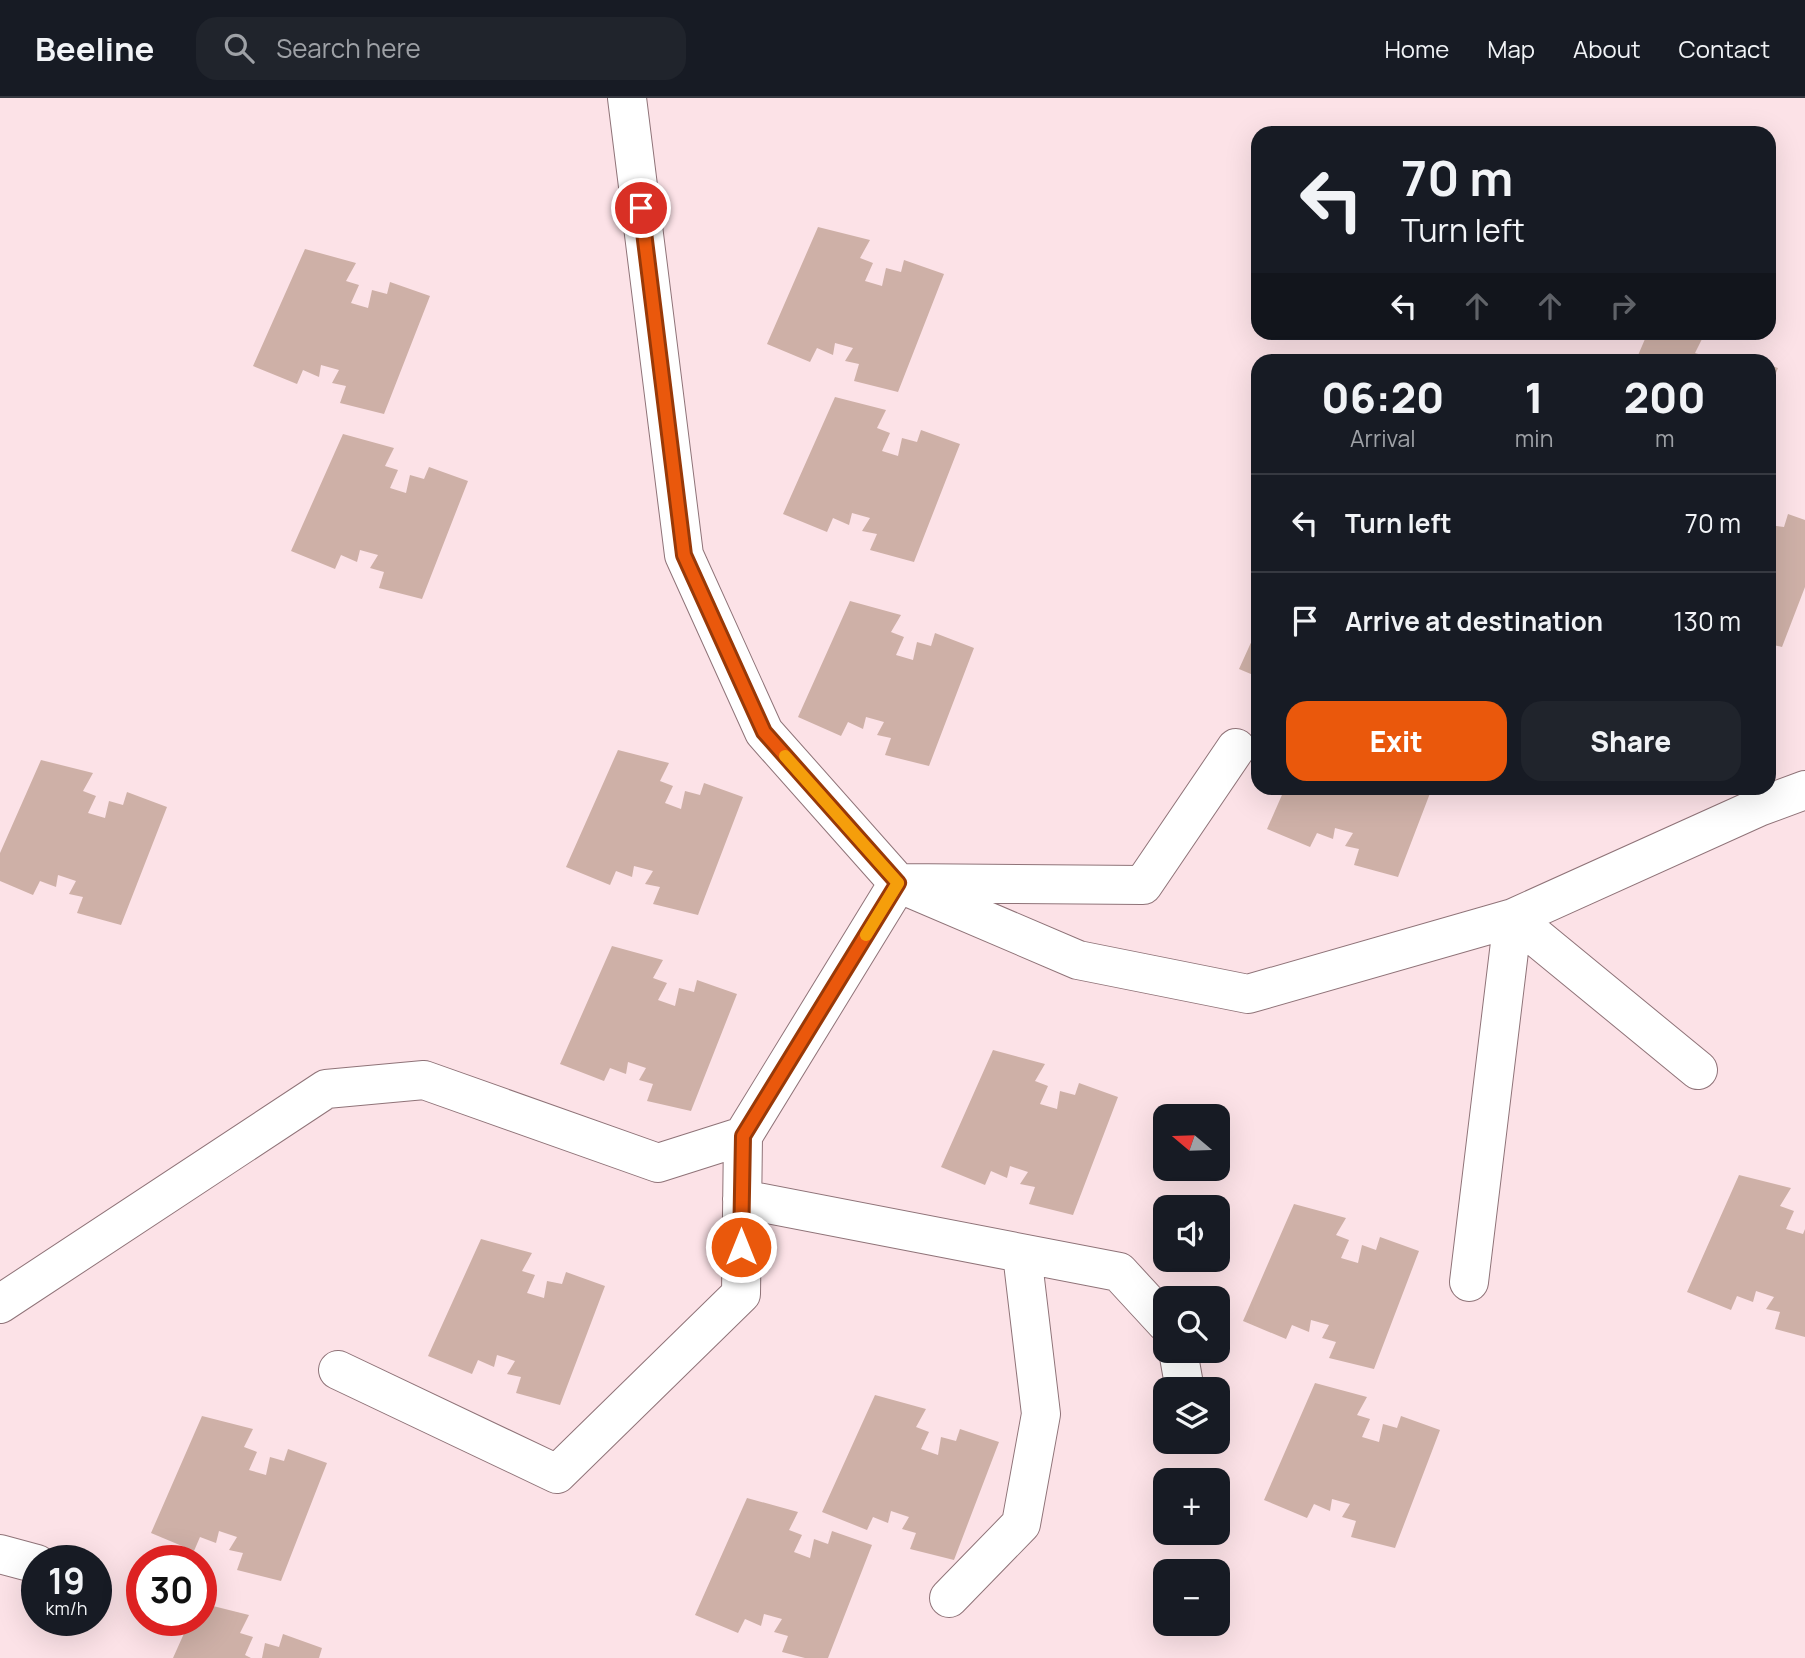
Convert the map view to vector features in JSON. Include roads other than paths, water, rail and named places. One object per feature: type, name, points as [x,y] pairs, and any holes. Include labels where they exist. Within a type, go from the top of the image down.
[{"type":"street","points":[[627,98],[684,555],[764,732],[898,883],[1078,960],[1248,994],[1513,918],[1759,807],[1805,790]]},
{"type":"street","points":[[898,883],[1143,885],[1236,748]]},
{"type":"street","points":[[338,1370],[557,1474],[741,1294],[743,1136],[898,883]]},
{"type":"street","points":[[1513,918],[1699,1070]]},
{"type":"street","points":[[1469,1282],[1513,918]]},
{"type":"street","points":[[0,1304],[326,1089],[424,1080],[658,1163],[743,1136]]},
{"type":"street","points":[[742,1199],[1119,1272],[1153,1309]]},
{"type":"street","points":[[949,1598],[1021,1524],[1041,1414],[1022,1254]]},
{"type":"street","points":[[0,1554],[21,1560]]}]
